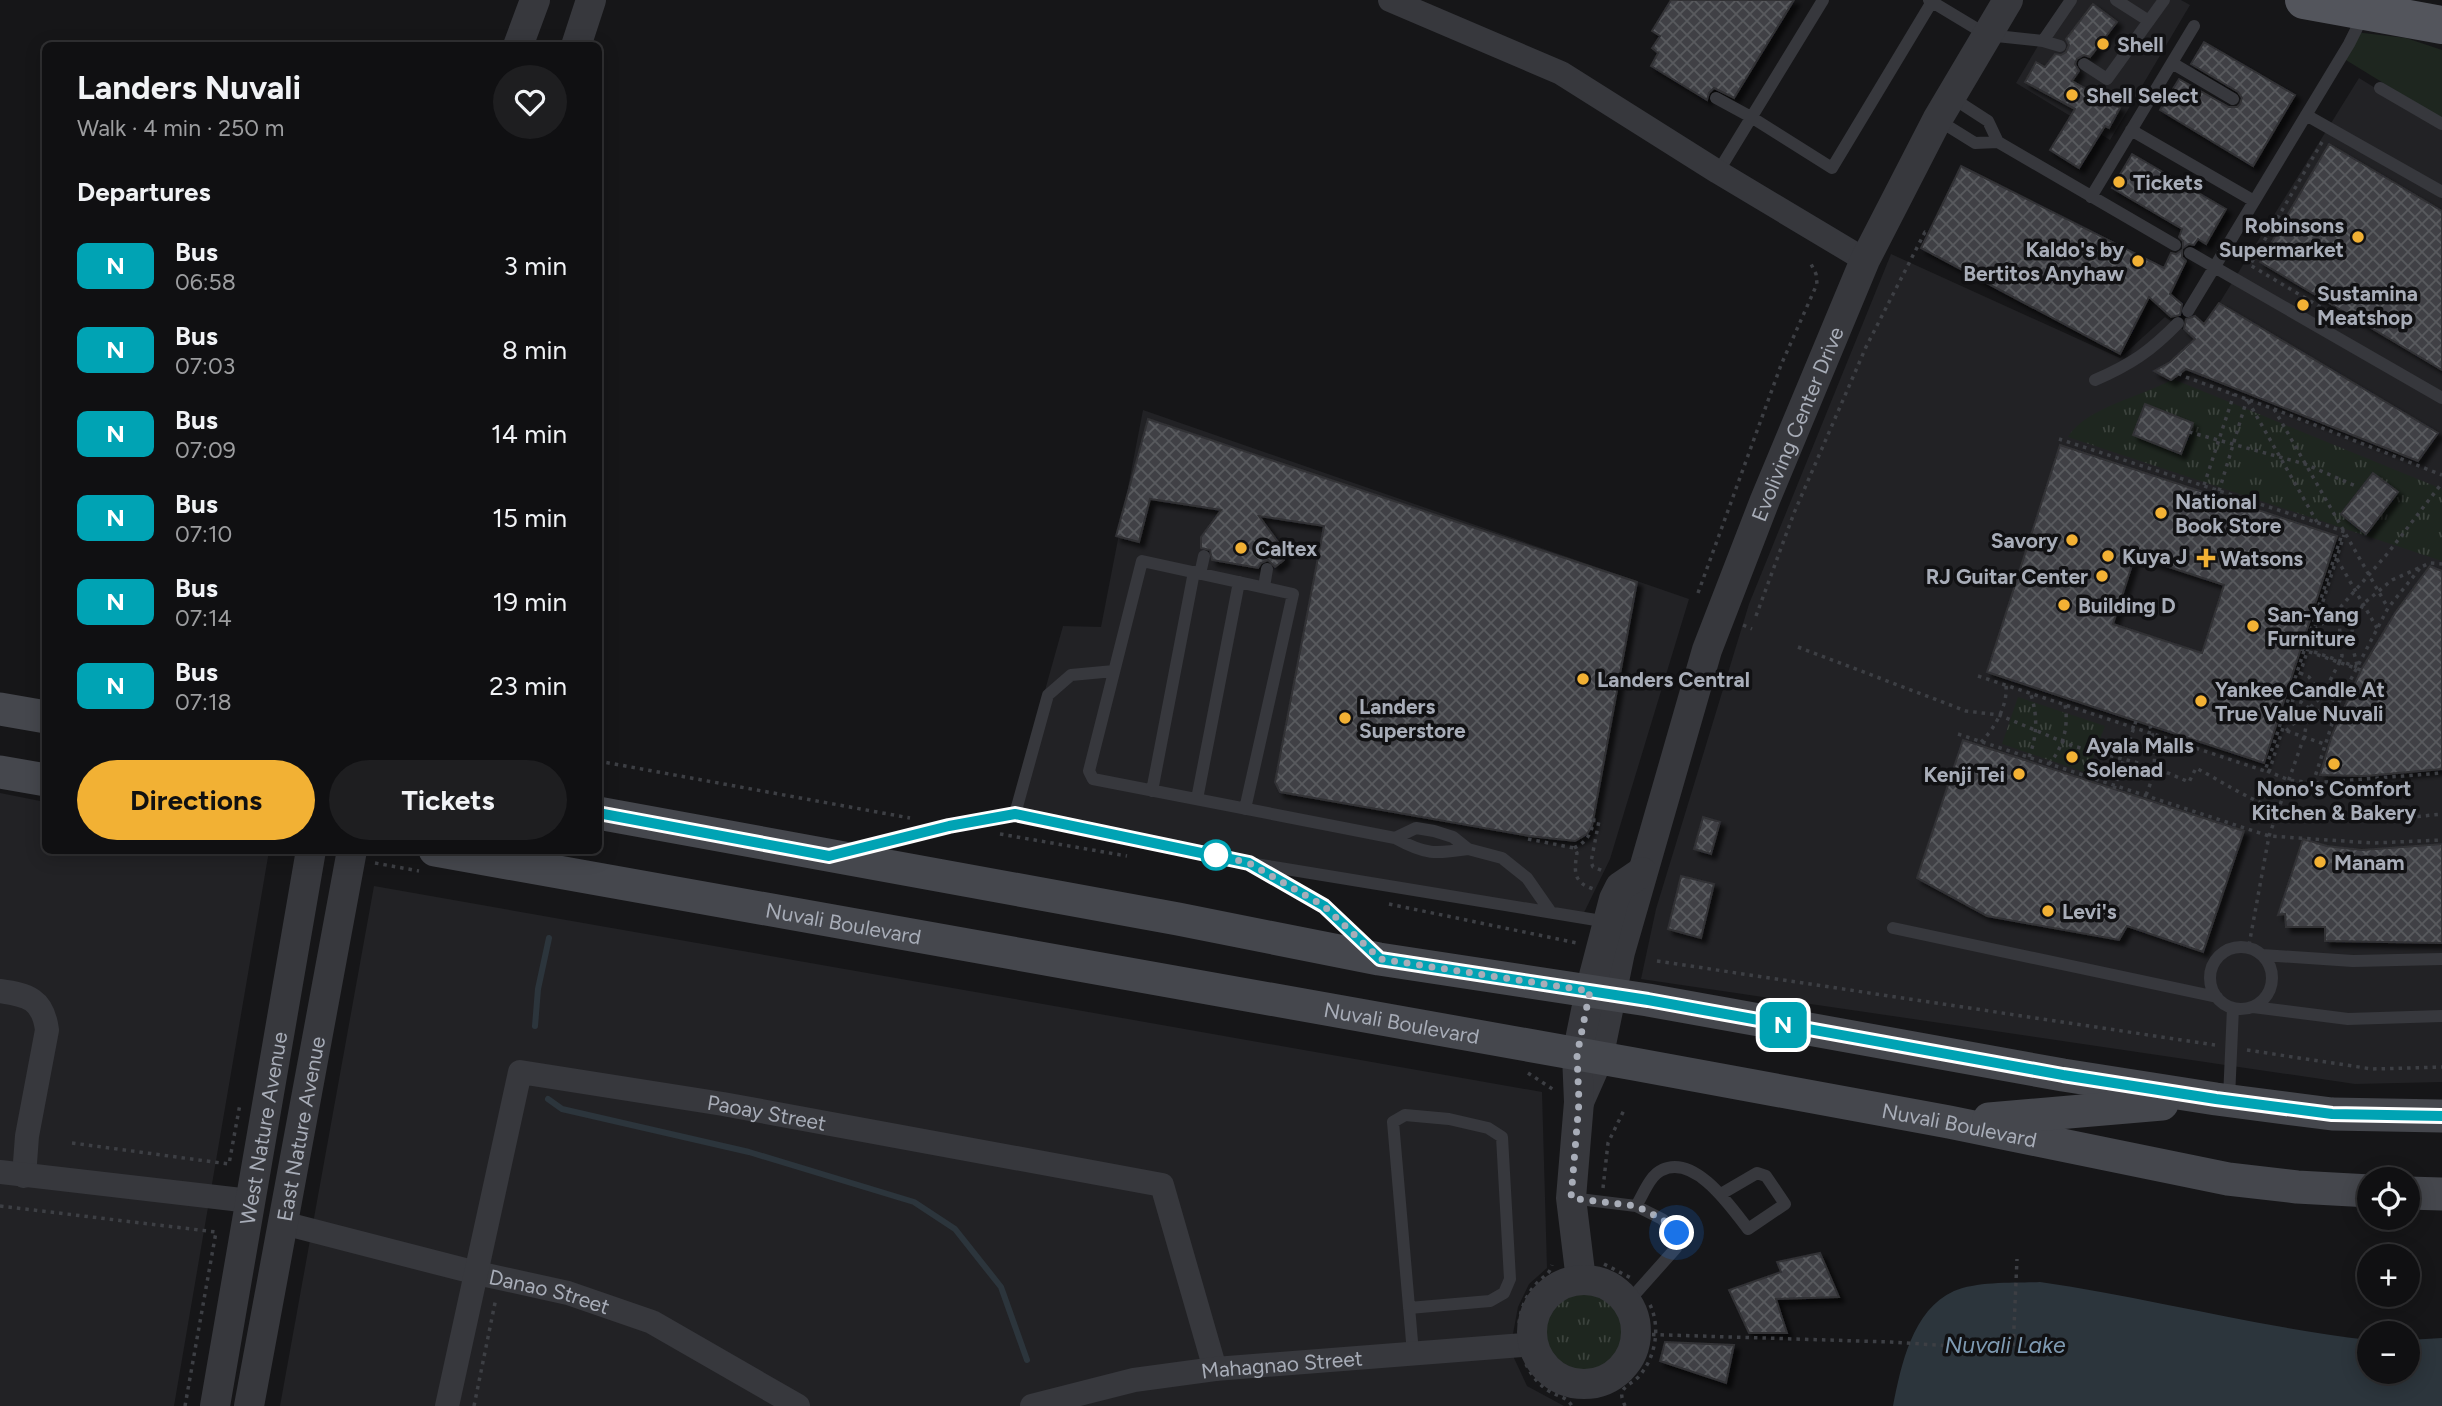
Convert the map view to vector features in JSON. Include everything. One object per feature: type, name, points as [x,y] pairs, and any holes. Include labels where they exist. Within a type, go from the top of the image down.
[{"type":"main road","points":[[2304,0],[2442,25]]},
{"type":"main road","points":[[0,709],[42,716]]},
{"type":"main road","points":[[0,772],[42,779]]},
{"type":"main road","points":[[602,814],[1178,919],[1380,959],[1600,993],[2063,1075],[2332,1114],[2442,1116]]},
{"type":"main road","name":"Nuvali Boulevard","points":[[457,854],[1949,1122],[2228,1178],[2297,1187],[2357,1190]]},
{"type":"main road","points":[[1949,1122],[2222,1100]]},
{"type":"main road","points":[[2420,1193],[2442,1194]]},
{"type":"street","points":[[519,42],[535,0]]},
{"type":"street","points":[[577,42],[591,0]]},
{"type":"street","points":[[1390,0],[1561,73],[1865,260]]},
{"type":"street","name":"Evoliving Center Drive","points":[[1600,993],[1620,952],[1707,650],[1765,500],[1865,260],[1944,109],[2008,0]]},
{"type":"street","name":"West Nature Avenue","points":[[215,1406],[310,854]]},
{"type":"street","name":"East Nature Avenue","points":[[249,1406],[351,854]]},
{"type":"street","name":"Evoliving Center Drive","points":[[1591,1271],[1571,1198],[1579,1102],[1600,993],[1608,922],[1614,899],[1620,887],[1644,871]]},
{"type":"street","points":[[0,991],[17,994],[37,1004],[45,1013],[47,1030],[27,1136],[24,1176]]},
{"type":"street","name":"Paoay Street","points":[[447,1406],[520,1072],[723,1104],[1162,1185],[1215,1369]]},
{"type":"street","points":[[0,1172],[250,1200]]},
{"type":"street","name":"Danao Street","points":[[283,1223],[477,1273],[568,1293],[652,1322],[798,1406]]},
{"type":"street","points":[[1591,1271],[1598,1282],[1634,1295],[1635,1324],[1646,1335],[1634,1346],[1623,1367],[1603,1381],[1586,1399],[1578,1384],[1553,1374],[1527,1344],[1539,1307],[1549,1294],[1591,1271]]},
{"type":"street","name":"Mahagnao Street","points":[[1032,1406],[1134,1380],[1215,1369],[1527,1344]]},
{"type":"lane","points":[[1718,172],[1823,0]]},
{"type":"lane","points":[[2043,41],[2071,0]]},
{"type":"lane","points":[[2116,0],[2149,22]]},
{"type":"lane","points":[[2084,64],[2107,79],[2164,0]]},
{"type":"lane","points":[[1716,98],[1751,117],[1828,168],[1835,167],[1931,1],[1987,35],[2043,41],[2060,46]]},
{"type":"lane","points":[[2188,311],[2367,10]]},
{"type":"lane","points":[[2091,197],[2194,26]]},
{"type":"lane","points":[[2172,63],[2233,99]]},
{"type":"lane","points":[[2380,88],[2442,124]]},
{"type":"lane","points":[[1944,109],[1975,143],[1998,142],[2175,245]]},
{"type":"lane","points":[[1944,109],[1988,121],[1998,142]]},
{"type":"lane","points":[[2306,115],[2442,192]]},
{"type":"lane","points":[[2131,130],[2254,201]]},
{"type":"lane","points":[[2190,253],[2442,398]]},
{"type":"lane","points":[[2095,380],[2126,367],[2146,354],[2178,323]]},
{"type":"lane","points":[[1152,791],[1197,573],[1204,556]]},
{"type":"lane","points":[[1245,809],[1293,594],[1142,561],[1089,771],[1093,779],[1152,791],[1196,799],[1245,809],[1395,838],[1413,848],[1437,854],[1468,849]]},
{"type":"lane","points":[[1264,587],[1267,569]]},
{"type":"lane","points":[[1196,799],[1239,582]]},
{"type":"lane","points":[[1015,814],[1048,695],[1071,675],[1114,671]]},
{"type":"lane","points":[[829,856],[949,826],[1015,814],[1249,863],[1608,922]]},
{"type":"lane","points":[[1395,838],[1416,828],[1434,831],[1453,837],[1468,849],[1502,858],[1527,878],[1550,911]]},
{"type":"lane","points":[[1249,863],[1324,906],[1380,959]]},
{"type":"lane","points":[[1893,928],[2217,997],[2233,1008],[2253,1007],[2347,1019],[2442,1016]]},
{"type":"lane","points":[[2217,997],[2210,979],[2215,961],[2230,948],[2249,948],[2262,955],[2353,961],[2442,959]]},
{"type":"lane","points":[[2253,1007],[2262,1001],[2272,983],[2272,972],[2262,955]]},
{"type":"lane","points":[[2222,1100],[2231,1047],[2233,1008]]},
{"type":"lane","points":[[1409,1308],[1490,1301],[1504,1293],[1510,1279],[1502,1137],[1488,1128],[1449,1119],[1405,1115],[1393,1122],[1409,1308],[1413,1353]]},
{"type":"lane","points":[[1636,1206],[1652,1179],[1661,1170],[1676,1167],[1693,1171],[1721,1194],[1748,1229],[1785,1204],[1766,1176],[1757,1173],[1721,1194]]},
{"type":"lane","points":[[1571,1198],[1636,1206],[1662,1219],[1677,1233],[1679,1242],[1634,1295]]},
{"type":"path","points":[[2322,308],[2250,265],[2325,137]]},
{"type":"path","points":[[1756,616],[1794,513],[1866,346],[1925,232],[1928,233]]},
{"type":"path","points":[[1698,593],[1781,365],[1817,284],[1811,264]]},
{"type":"path","points":[[2171,369],[2183,376],[2442,475]]},
{"type":"path","points":[[2204,486],[2234,394]]},
{"type":"path","points":[[2219,491],[2247,399]]},
{"type":"path","points":[[2247,399],[2318,523]]},
{"type":"path","points":[[2274,409],[2388,608]]},
{"type":"path","points":[[2189,432],[2305,464],[2358,487]]},
{"type":"path","points":[[2059,439],[2344,533]]},
{"type":"path","points":[[2314,631],[2338,610],[2369,575],[2442,483]]},
{"type":"path","points":[[2267,771],[2284,730],[2305,649],[2314,631],[2344,533]]},
{"type":"path","points":[[2267,771],[2344,533]]},
{"type":"path","points":[[2337,559],[2377,628]]},
{"type":"path","points":[[2359,668],[2350,636],[2363,604],[2392,580],[2430,563],[2442,564]]},
{"type":"path","points":[[2314,783],[2339,702],[2388,608],[2421,567]]},
{"type":"path","points":[[2284,730],[2322,696],[2340,661],[2342,656],[2338,610]]},
{"type":"path","points":[[2305,649],[2350,636]]},
{"type":"path","points":[[1798,647],[1966,711],[1999,715],[2063,741],[2154,767],[2189,782],[2196,768],[2256,800],[2279,809],[2339,821],[2376,821],[2442,814]]},
{"type":"path","points":[[2305,649],[2359,668]]},
{"type":"path","points":[[2305,649],[2359,668]]},
{"type":"path","points":[[2290,695],[2305,657]]},
{"type":"path","points":[[2300,673],[2309,677],[2322,696],[2339,702]]},
{"type":"path","points":[[1978,676],[2289,780],[2314,783],[2442,773]]},
{"type":"path","points":[[1981,742],[2006,700],[2006,685]]},
{"type":"path","points":[[2029,758],[2036,730],[2031,694]]},
{"type":"path","points":[[2291,700],[2301,702],[2309,708]]},
{"type":"path","points":[[2049,764],[2063,741],[2067,718],[2065,705]]},
{"type":"path","points":[[2249,948],[2269,836],[2304,737],[2309,708]]},
{"type":"path","points":[[2308,716],[2322,709]]},
{"type":"path","points":[[2115,789],[2137,721]]},
{"type":"path","points":[[2146,796],[2154,767],[2155,751],[2150,726]]},
{"type":"path","points":[[2284,730],[2325,744]]},
{"type":"path","points":[[1958,734],[2269,836],[2373,843],[2442,840]]},
{"type":"path","points":[[602,762],[1136,858]]},
{"type":"path","points":[[1528,839],[1574,848],[1583,844],[1592,831],[1594,820],[1599,821],[1591,862],[1593,867],[1609,872]]},
{"type":"path","points":[[1574,848],[1577,853],[1574,872],[1577,880],[1584,886],[1602,891]]},
{"type":"path","points":[[1389,904],[1588,945]]},
{"type":"path","points":[[1657,961],[2372,1069],[2442,1067]]},
{"type":"path","points":[[72,1143],[229,1164],[241,1095]]},
{"type":"path","points":[[0,1206],[216,1232],[185,1406]]},
{"type":"path","points":[[1552,1255],[1550,1272],[1535,1285],[1523,1305],[1518,1327],[1527,1344],[1531,1374],[1546,1390],[1567,1398],[1586,1399]]},
{"type":"path","points":[[1646,1335],[1891,1342],[2012,1350],[2017,1259]]},
{"type":"path","points":[[1591,1271],[1605,1266],[1627,1274],[1634,1295],[1653,1310],[1646,1335],[1651,1356],[1640,1376],[1623,1389],[1621,1395],[1625,1406]]},
{"type":"path","points":[[474,1406],[497,1294]]},
{"type":"shaded area","name":"Shell","points":[[2065,0],[2181,0],[2190,5],[2110,140],[2016,83]]},
{"type":"shaded area","name":"Ayala Malls Solenad","points":[[2359,78],[2442,129],[2442,1082],[2355,1084],[1641,979],[1656,909],[1749,604],[1891,254],[2120,358],[2165,317],[2194,337],[2220,302]]},
{"type":"shaded area","name":"Landers Superstore","points":[[1143,410],[1689,599],[1610,859],[1579,923],[1012,808],[1063,626],[1101,627]]},
{"type":"shaded area","points":[[0,793],[42,801],[42,854],[268,854],[174,1406],[0,1406]]},
{"type":"shaded area","points":[[374,886],[1542,1092],[1547,1268],[1529,1284],[1518,1307],[1512,1339],[1514,1358],[1527,1386],[1564,1406],[280,1406]]},
{"type":"green space","points":[[2355,32],[2406,38],[2442,50],[2442,119],[2341,57]]},
{"type":"green space","points":[[2173,379],[2442,489],[2442,561],[2068,437],[2087,418],[2101,410]]},
{"type":"green space","points":[[2018,697],[2105,726],[2087,773],[2002,744]]},
{"type":"green space","points":[[1584,1293],[1599,1296],[1612,1304],[1620,1317],[1623,1332],[1620,1347],[1612,1360],[1599,1368],[1584,1371],[1569,1368],[1556,1360],[1548,1347],[1545,1332],[1548,1317],[1556,1304],[1569,1296]]},
{"type":"water","name":"Nuvali Lake","points":[[2040,1282],[2286,1328],[2357,1338],[2357,1384],[2420,1384],[2420,1339],[2442,1338],[2442,1406],[1893,1406],[1905,1357],[1918,1325],[1928,1311],[1954,1291],[1996,1283]]},
{"type":"building","points":[[1671,0],[1794,0],[1734,98],[1714,88],[1707,100],[1651,66],[1658,53],[1652,48],[1660,36],[1652,31]]},
{"type":"building","points":[[2093,4],[2117,22],[2090,57],[2084,55],[2077,59],[2075,64],[2079,71],[2072,81],[2120,108],[2109,128],[2105,126],[2079,168],[2050,150],[2075,109],[2025,82],[2036,62],[2045,67],[2055,54],[2066,52],[2069,45],[2066,39]]},
{"type":"building","points":[[2204,42],[2295,95],[2253,166],[2160,110],[2179,79],[2229,107],[2237,107],[2240,104],[2242,98],[2238,92],[2191,64]]},
{"type":"building","name":"Robinsons Supermarket","points":[[2329,144],[2442,211],[2442,370],[2260,262]]},
{"type":"building","points":[[2132,154],[2226,209],[2206,244],[2198,239],[2194,245],[2189,244],[2183,248],[2183,241],[2179,237],[2182,229],[2112,188]]},
{"type":"building","points":[[1961,166],[2164,268],[2171,253],[2176,254],[2182,250],[2182,257],[2186,261],[2170,294],[2182,304],[2180,315],[2171,317],[2149,297],[2120,354],[1921,248]]},
{"type":"building","points":[[2219,303],[2438,433],[2418,461],[2186,369],[2171,380],[2154,371],[2170,362],[2195,339],[2184,329],[2186,319],[2195,316],[2204,324]]},
{"type":"building","points":[[2145,404],[2193,423],[2181,454],[2133,435]]},
{"type":"building","points":[[1148,419],[1637,582],[1592,826],[1587,834],[1575,841],[1529,836],[1280,792],[1275,782],[1324,526],[1259,516],[1284,550],[1284,560],[1275,567],[1268,560],[1258,568],[1212,560],[1210,550],[1201,548],[1201,537],[1221,510],[1150,499],[1139,542],[1116,536]]},
{"type":"building","name":"Building D","points":[[2060,445],[2337,536],[2264,763],[1987,672]],"holes":[[[2135,556],[2224,585],[2202,653],[2113,624]]]},
{"type":"building","points":[[2373,473],[2398,492],[2366,534],[2341,514]]},
{"type":"building","points":[[2430,566],[2442,571],[2442,769],[2365,776],[2320,775],[2332,735],[2361,670],[2395,613]]},
{"type":"building","points":[[1963,740],[2244,831],[2203,952],[2127,926],[2119,940],[1987,916],[1917,878]]},
{"type":"building","points":[[1703,817],[1720,822],[1711,854],[1694,849]]},
{"type":"building","points":[[2303,839],[2327,846],[2362,850],[2442,844],[2442,943],[2325,941],[2325,927],[2286,927],[2285,914],[2278,915]]},
{"type":"building","points":[[1681,876],[1714,884],[1701,938],[1668,929]]},
{"type":"building","points":[[1820,1253],[1839,1297],[1776,1299],[1787,1333],[1749,1333],[1729,1290],[1781,1272],[1777,1262]]},
{"type":"building","points":[[1665,1342],[1734,1345],[1726,1383],[1660,1361]]},
{"type":"waterway","points":[[535,1026],[538,989],[549,938]]},
{"type":"waterway","points":[[548,1099],[562,1109],[749,1152],[914,1202],[955,1229],[1001,1287],[1027,1360]]},
{"type":"bus line","name":"N","points":[[602,814],[829,856],[949,826],[1015,814],[1249,863],[1324,906],[1380,959],[1648,1000],[2063,1075],[2216,1099],[2332,1114],[2442,1116]]},
{"type":"place","name":"Shell","points":[[2103,44]]},
{"type":"place","name":"Shell Select","points":[[2072,95]]},
{"type":"place","name":"Tickets","points":[[2119,182]]},
{"type":"place","name":"Robinsons Supermarket","points":[[2358,237]]},
{"type":"place","name":"Kaldo's by Bertitos Anyhaw","points":[[2138,261]]},
{"type":"place","name":"Sustamina Meatshop","points":[[2303,305]]},
{"type":"place","name":"National Book Store","points":[[2161,513]]},
{"type":"place","name":"Savory","points":[[2072,540]]},
{"type":"place","name":"Caltex","points":[[1241,548]]},
{"type":"place","name":"Kuya J","points":[[2108,556]]},
{"type":"place","name":"Watsons","points":[[2206,558]]},
{"type":"place","name":"RJ Guitar Center","points":[[2102,576]]},
{"type":"place","name":"Building D","points":[[2064,605]]},
{"type":"place","name":"San-Yang Furniture","points":[[2253,626]]},
{"type":"place","name":"Landers Central","points":[[1583,679]]},
{"type":"place","name":"Yankee Candle At True Value Nuvali","points":[[2201,701]]},
{"type":"place","name":"Landers Superstore","points":[[1345,718]]},
{"type":"place","name":"Ayala Malls Solenad","points":[[2072,757]]},
{"type":"place","name":"Nono's Comfort Kitchen & Bakery","points":[[2334,764]]},
{"type":"place","name":"Kenji Tei","points":[[2019,774]]},
{"type":"place","name":"Manam","points":[[2320,862]]},
{"type":"place","name":"Levi's","points":[[2048,911]]},
{"type":"route","points":[[1216,855],[1209,853],[1249,863],[1324,906],[1380,959],[1590,991],[1577,1055],[1579,1102],[1571,1198],[1636,1206],[1662,1219],[1677,1233]]}]
